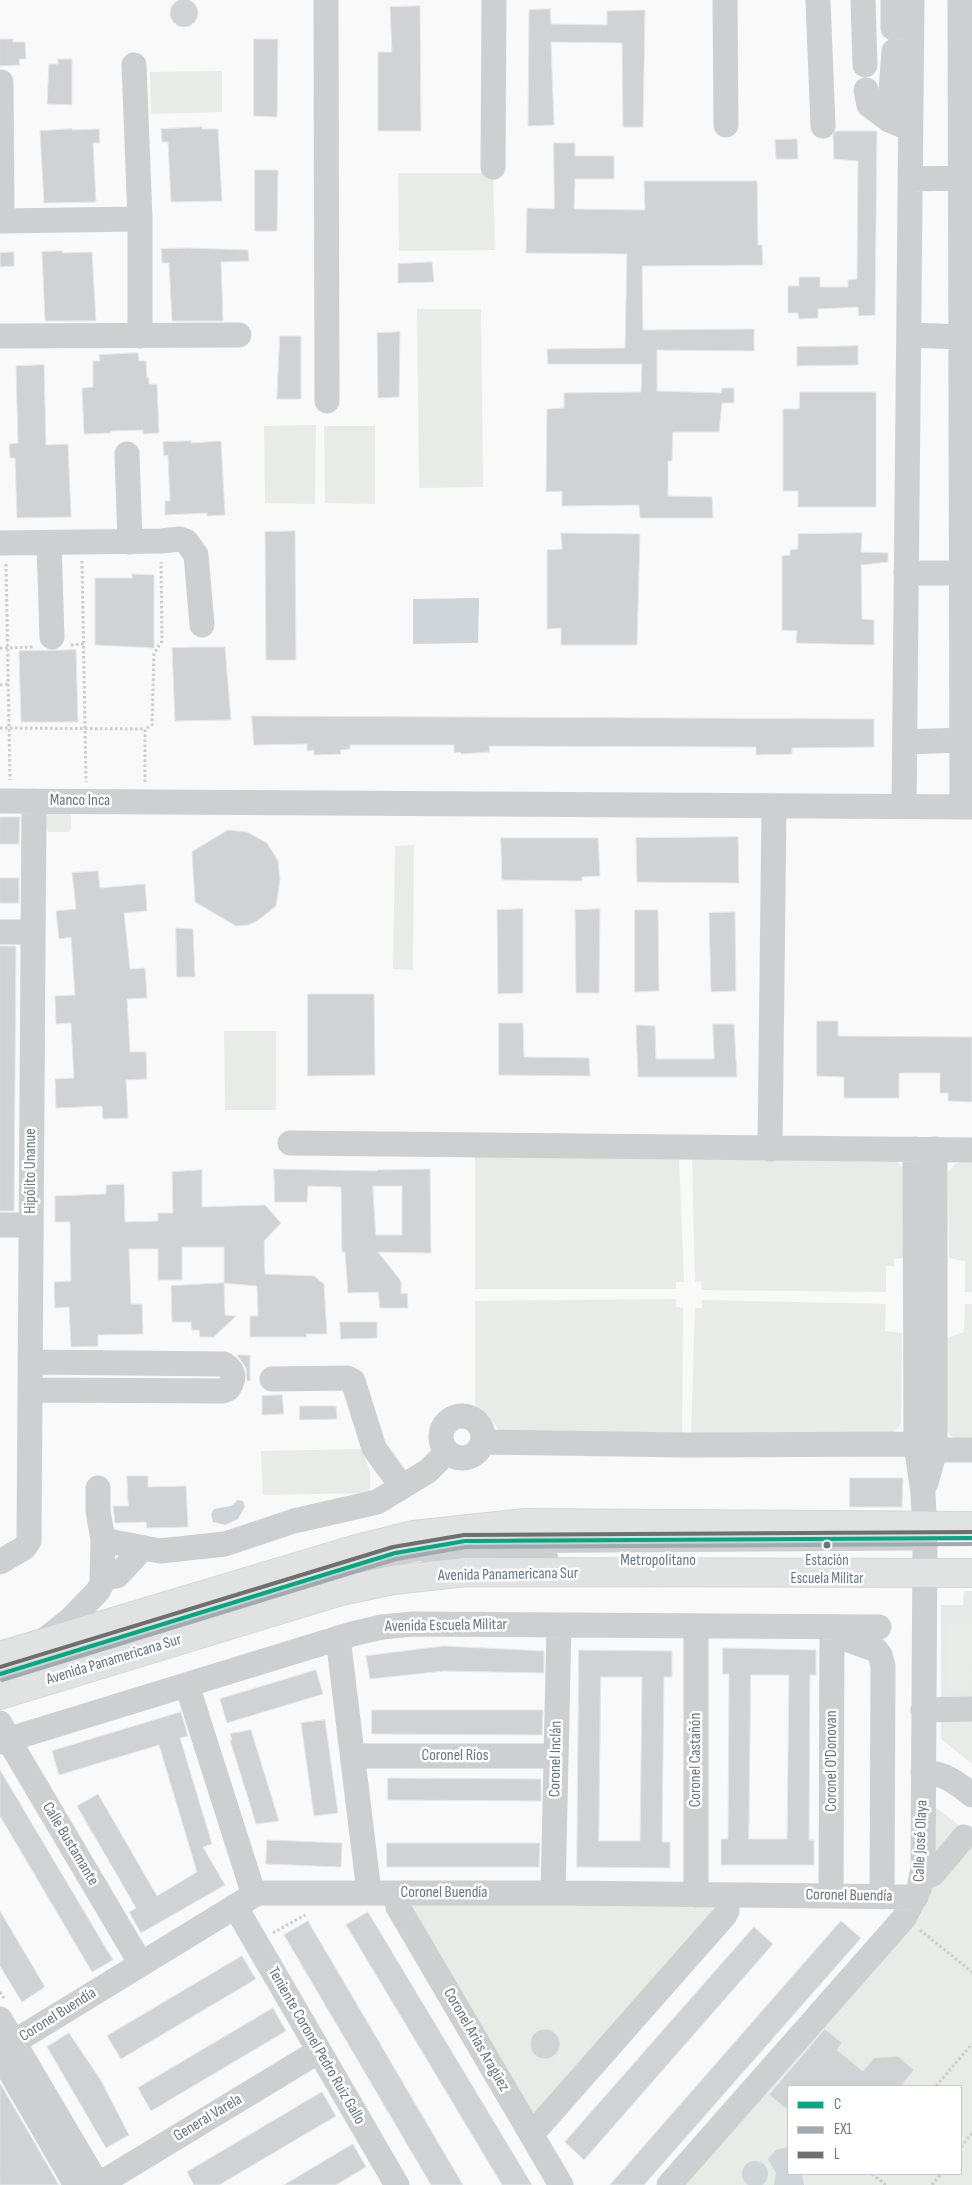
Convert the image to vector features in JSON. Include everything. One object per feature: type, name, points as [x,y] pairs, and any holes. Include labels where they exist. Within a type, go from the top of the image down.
[{"type":"main road","name":"Avenida Panamericana Sur","points":[[0,1656],[353,1550],[413,1535],[525,1523],[925,1549],[972,1573]]},
{"type":"main road","name":"Avenida Panamericana Sur","points":[[0,1694],[341,1591],[393,1580],[466,1572],[925,1549],[972,1526]]},
{"type":"street","points":[[326,0],[328,400]]},
{"type":"street","points":[[493,167],[494,0]]},
{"type":"street","points":[[725,0],[726,125]]},
{"type":"street","points":[[818,0],[823,126]]},
{"type":"street","points":[[863,0],[869,106],[900,124]]},
{"type":"street","points":[[893,0],[900,124],[910,179],[904,807]]},
{"type":"street","points":[[900,124],[912,0]]},
{"type":"street","points":[[960,0],[962,740],[967,807]]},
{"type":"street","points":[[134,65],[140,219],[140,336]]},
{"type":"street","points":[[1,82],[1,221],[140,219]]},
{"type":"street","points":[[910,179],[961,178]]},
{"type":"street","points":[[0,336],[239,335]]},
{"type":"street","points":[[909,335],[961,337]]},
{"type":"street","points":[[127,454],[130,542]]},
{"type":"street","points":[[3,543],[130,542],[180,539],[186,541],[196,555],[202,625]]},
{"type":"street","points":[[49,543],[52,637]]},
{"type":"street","points":[[906,573],[962,573]]},
{"type":"street","points":[[905,742],[962,740]]},
{"type":"street","name":"Manco Inca","points":[[15,801],[967,807]]},
{"type":"street","name":"Hipólito Unanue","points":[[15,801],[33,932],[28,1541]]},
{"type":"street","points":[[770,1149],[774,806]]},
{"type":"street","points":[[0,932],[33,932]]},
{"type":"street","points":[[290,1143],[972,1150]]},
{"type":"street","name":"Calle José Olaya","points":[[914,1898],[923,1772],[925,1149]]},
{"type":"street","points":[[0,1224],[31,1225]]},
{"type":"street","points":[[30,1362],[224,1364],[232,1372],[234,1378],[228,1389],[223,1392],[30,1390]]},
{"type":"street","points":[[138,1363],[138,1391]]},
{"type":"street","points":[[272,1379],[347,1378],[353,1381],[374,1448],[391,1493]]},
{"type":"street","points":[[454,1416],[468,1416],[474,1419],[482,1429],[483,1442],[476,1453],[471,1456],[458,1458],[447,1452],[443,1446],[441,1432],[448,1420],[454,1416]]},
{"type":"street","points":[[483,1442],[925,1447],[972,1450]]},
{"type":"street","points":[[103,1540],[112,1540],[143,1548],[167,1551],[216,1546],[294,1521],[370,1504],[428,1471],[447,1452]]},
{"type":"street","points":[[34,1647],[65,1624],[100,1587],[103,1578],[103,1540],[98,1511],[98,1488]]},
{"type":"street","name":"Metropolitano","points":[[0,1674],[344,1569],[477,1558],[600,1560],[925,1549],[972,1538]]},
{"type":"street","points":[[0,1541],[28,1541],[24,1548],[0,1562]]},
{"type":"street","points":[[103,1578],[117,1576],[143,1548]]},
{"type":"street","name":"Metropolitano","points":[[925,1549],[972,1562]]},
{"type":"street","name":"Avenida Escuela Militar","points":[[3,1735],[187,1684],[338,1638],[367,1630],[398,1625],[696,1626],[832,1630],[879,1627]]},
{"type":"street","name":"Coronel Inclán","points":[[553,1893],[559,1625]]},
{"type":"street","name":"Coronel Castañón","points":[[696,1626],[696,1895]]},
{"type":"street","points":[[832,1630],[876,1650],[880,1655],[883,1666],[882,1896]]},
{"type":"street","name":"Coronel O'Donovan","points":[[831,1896],[832,1630]]},
{"type":"street","points":[[338,1638],[369,1892]]},
{"type":"street","name":"Teniente Coronel Pedro Ruiz Gallo","points":[[187,1684],[244,1900],[318,2051],[397,2185]]},
{"type":"street","points":[[923,1710],[972,1709]]},
{"type":"street","name":"Calle Bustamante","points":[[3,1735],[141,1964]]},
{"type":"street","name":"Coronel Ríos","points":[[353,1756],[556,1756]]},
{"type":"street","points":[[923,1772],[937,1773],[950,1777],[972,1795]]},
{"type":"street","points":[[669,2185],[964,1837]]},
{"type":"street","name":"Coronel Buendía","points":[[7,2048],[244,1900],[267,1892],[882,1896],[914,1898]]},
{"type":"street","name":"Coronel Arias Aragüez","points":[[395,1893],[398,1907],[561,2185]]},
{"type":"street","points":[[532,2134],[725,1915],[728,1895]]},
{"type":"street","points":[[0,2019],[7,2048],[76,2185]]},
{"type":"street","points":[[7,2048],[98,2185]]},
{"type":"street","name":"General Varela","points":[[98,2185],[318,2051]]},
{"type":"path","points":[[0,728],[145,729],[152,725],[154,654],[162,641],[161,541]]},
{"type":"path","points":[[82,542],[87,801]]},
{"type":"path","points":[[3,543],[9,728],[15,801]]},
{"type":"path","points":[[0,685],[8,684]]},
{"type":"path","points":[[145,729],[152,802]]},
{"type":"path","points":[[914,1898],[972,1972]]},
{"type":"path","points":[[271,1935],[310,1912]]},
{"type":"path","points":[[937,2085],[972,2044]]},
{"type":"path","points":[[962,2146],[972,2133]]},
{"type":"path","points":[[873,2175],[886,2185]]},
{"type":"shaded area","points":[[222,71],[222,112],[151,114],[150,72]]},
{"type":"shaded area","points":[[398,173],[493,173],[495,250],[399,251]]},
{"type":"shaded area","points":[[417,309],[481,309],[483,487],[419,488]]},
{"type":"shaded area","points":[[316,425],[315,504],[265,503],[264,426]]},
{"type":"shaded area","points":[[324,426],[375,426],[375,504],[325,503]]},
{"type":"shaded area","points":[[479,598],[478,643],[413,644],[413,599]]},
{"type":"shaded area","points":[[45,810],[71,810],[71,829],[69,832],[48,832],[45,829]]},
{"type":"shaded area","points":[[414,845],[413,970],[393,969],[395,846]]},
{"type":"shaded area","points":[[224,1031],[276,1031],[276,1110],[225,1110]]},
{"type":"shaded area","points":[[475,1156],[679,1158],[684,1282],[676,1282],[676,1289],[475,1289]]},
{"type":"shaded area","points":[[692,1158],[894,1159],[905,1169],[903,1258],[894,1259],[894,1266],[886,1266],[886,1292],[702,1290],[701,1281],[695,1282]]},
{"type":"shaded area","points":[[966,1159],[972,1159],[972,1292],[965,1292],[965,1261],[949,1258],[948,1172],[954,1165]]},
{"type":"shaded area","points":[[676,1299],[676,1307],[683,1308],[682,1437],[501,1433],[494,1423],[475,1408],[475,1301]]},
{"type":"shaded area","points":[[702,1300],[886,1304],[885,1331],[902,1333],[901,1424],[890,1437],[691,1437],[695,1308],[702,1308]]},
{"type":"shaded area","points":[[965,1304],[972,1304],[972,1439],[955,1439],[946,1430],[947,1338],[964,1332]]},
{"type":"shaded area","points":[[362,1449],[370,1472],[370,1493],[263,1495],[261,1451]]},
{"type":"shaded area","points":[[238,1500],[243,1501],[245,1507],[238,1519],[225,1525],[213,1522],[211,1514],[214,1509],[231,1506]]},
{"type":"shaded area","points":[[964,1591],[972,1591],[972,1764],[941,1739],[941,1605],[963,1605]]},
{"type":"shaded area","points":[[948,1623],[972,1623],[971,1690],[949,1690]]},
{"type":"shaded area","points":[[944,1721],[972,1723],[972,1760],[943,1738]]},
{"type":"shaded area","points":[[931,1804],[960,1826],[933,1859]]},
{"type":"shaded area","points":[[972,1840],[972,2185],[677,2185]]},
{"type":"shaded area","points":[[411,1905],[712,1905],[714,1909],[534,2117]]},
{"type":"shaded area","points":[[787,2147],[787,2175],[802,2175],[804,2185],[774,2185],[776,2173],[768,2159],[776,2150]]},
{"type":"shaded area","points":[[750,2162],[760,2162],[767,2169],[767,2179],[760,2186],[750,2186],[743,2179],[743,2169]]},
{"type":"building","points":[[184,-1],[194,3],[198,13],[194,23],[184,27],[174,23],[170,13],[174,3]]},
{"type":"building","points":[[420,6],[421,131],[378,131],[378,52],[392,52],[390,7]]},
{"type":"building","points":[[550,9],[551,24],[607,25],[607,11],[645,10],[643,127],[623,127],[622,43],[551,42],[554,125],[528,126],[529,10]]},
{"type":"building","points":[[0,39],[13,39],[13,42],[25,42],[26,59],[19,59],[20,65],[0,66]]},
{"type":"building","points":[[254,39],[278,39],[277,117],[254,116]]},
{"type":"building","points":[[58,59],[72,59],[72,105],[47,104],[49,64],[58,64]]},
{"type":"building","points":[[202,127],[202,129],[218,129],[222,201],[171,202],[168,142],[162,142],[161,129]]},
{"type":"building","points":[[99,129],[100,143],[93,143],[96,202],[44,203],[40,131]]},
{"type":"building","points":[[836,131],[877,131],[875,315],[859,316],[858,307],[818,309],[818,318],[799,319],[798,313],[788,313],[788,286],[799,286],[799,277],[820,277],[820,287],[848,287],[848,280],[857,279],[858,161],[834,159],[833,135]]},
{"type":"building","points":[[797,139],[798,159],[776,159],[775,140]]},
{"type":"building","points":[[554,143],[575,143],[575,156],[614,156],[614,179],[575,179],[574,209],[645,210],[644,181],[757,181],[758,245],[762,245],[763,265],[642,266],[643,330],[754,329],[754,351],[657,350],[657,391],[721,393],[722,388],[734,388],[734,403],[722,403],[719,432],[673,432],[672,461],[668,461],[668,496],[712,497],[713,518],[640,518],[639,505],[562,506],[562,491],[546,492],[547,409],[564,408],[564,393],[641,392],[642,364],[548,364],[547,349],[625,348],[627,254],[526,253],[527,208],[554,209]]},
{"type":"building","points":[[255,170],[278,170],[277,231],[255,231]]},
{"type":"building","points":[[161,249],[248,250],[249,261],[221,262],[223,321],[172,321],[169,263],[162,263]]},
{"type":"building","points":[[62,251],[62,253],[92,252],[96,321],[45,321],[42,252]]},
{"type":"building","points":[[14,252],[14,266],[0,267],[0,253]]},
{"type":"building","points":[[432,262],[434,282],[398,283],[398,264]]},
{"type":"building","points":[[400,332],[399,397],[378,398],[377,333]]},
{"type":"building","points":[[280,336],[301,336],[301,399],[277,399]]},
{"type":"building","points":[[858,346],[858,365],[797,366],[797,347]]},
{"type":"building","points":[[138,353],[139,361],[146,361],[149,384],[157,384],[159,433],[143,434],[143,430],[84,434],[82,388],[93,387],[93,361],[100,361],[99,355]]},
{"type":"building","points":[[44,365],[46,445],[68,444],[71,517],[17,518],[15,458],[10,458],[9,444],[18,443],[16,366]]},
{"type":"building","points":[[800,392],[876,392],[876,507],[798,507],[798,491],[783,491],[783,409],[799,409]]},
{"type":"building","points":[[191,441],[191,443],[221,441],[225,515],[207,516],[207,513],[165,515],[165,501],[170,501],[168,455],[164,456],[163,442]]},
{"type":"building","points":[[295,531],[296,660],[266,660],[265,532]]},
{"type":"building","points":[[561,533],[640,534],[637,645],[561,645],[561,628],[547,629],[547,550],[562,549]]},
{"type":"building","points":[[862,533],[861,552],[888,553],[888,562],[861,565],[862,619],[874,620],[874,645],[796,643],[797,631],[782,630],[782,556],[790,555],[790,550],[798,549],[798,534]]},
{"type":"building","points":[[132,574],[154,575],[154,648],[95,645],[95,578],[132,578]]},
{"type":"building","points":[[225,647],[231,720],[175,721],[172,648]]},
{"type":"building","points":[[76,650],[78,722],[21,722],[19,651]]},
{"type":"building","points":[[252,716],[874,719],[874,747],[792,748],[792,754],[756,755],[756,747],[489,746],[490,752],[461,754],[460,752],[454,753],[454,745],[350,745],[350,749],[340,750],[341,754],[314,755],[314,750],[307,751],[307,744],[254,745]]},
{"type":"building","points":[[0,817],[20,817],[19,844],[0,844]]},
{"type":"building","points":[[228,830],[247,832],[267,843],[278,861],[280,879],[276,906],[257,921],[248,925],[236,926],[195,902],[192,852]]},
{"type":"building","points":[[738,837],[739,883],[637,882],[636,838]]},
{"type":"building","points":[[501,838],[598,838],[600,876],[582,877],[582,881],[502,880]]},
{"type":"building","points":[[98,871],[100,888],[145,884],[147,911],[124,913],[130,969],[145,968],[147,998],[127,999],[130,1052],[146,1052],[147,1079],[126,1080],[128,1118],[103,1119],[102,1106],[56,1108],[55,1079],[74,1078],[71,1023],[56,1024],[55,996],[75,995],[71,937],[59,939],[56,911],[76,909],[72,873]]},
{"type":"building","points":[[0,878],[19,878],[19,903],[0,903]]},
{"type":"building","points":[[523,909],[523,993],[498,994],[497,910]]},
{"type":"building","points":[[600,909],[599,993],[576,993],[575,910]]},
{"type":"building","points":[[635,910],[658,910],[659,991],[635,992]]},
{"type":"building","points":[[735,912],[736,991],[711,992],[709,913]]},
{"type":"building","points":[[176,928],[193,929],[195,977],[177,977]]},
{"type":"building","points":[[0,946],[16,946],[14,1211],[0,1211]]},
{"type":"building","points":[[308,994],[374,994],[375,1075],[308,1076]]},
{"type":"building","points":[[817,1021],[838,1021],[838,1036],[972,1037],[972,1102],[948,1101],[948,1093],[940,1093],[940,1073],[899,1073],[899,1098],[844,1098],[844,1077],[817,1076]]},
{"type":"building","points":[[499,1023],[523,1023],[524,1057],[589,1058],[590,1076],[499,1075]]},
{"type":"building","points":[[713,1024],[734,1024],[737,1077],[638,1077],[636,1025],[655,1026],[656,1059],[714,1059]]},
{"type":"building","points":[[274,1169],[377,1171],[430,1169],[431,1253],[378,1252],[401,1281],[401,1294],[407,1293],[408,1308],[380,1308],[378,1292],[348,1293],[345,1252],[342,1252],[341,1187],[308,1186],[307,1202],[275,1202]],"holes":[[[373,1186],[402,1186],[402,1235],[376,1235]]]},
{"type":"building","points":[[202,1170],[202,1207],[265,1205],[281,1223],[264,1241],[265,1274],[314,1276],[324,1284],[327,1334],[306,1334],[307,1337],[250,1337],[250,1316],[258,1316],[257,1286],[224,1283],[224,1247],[182,1247],[182,1280],[158,1280],[158,1249],[129,1249],[131,1304],[142,1304],[143,1334],[98,1335],[98,1346],[71,1347],[69,1307],[55,1308],[54,1282],[71,1281],[70,1222],[55,1222],[55,1196],[106,1194],[106,1185],[124,1184],[125,1222],[158,1221],[158,1213],[173,1213],[172,1172]]},
{"type":"building","points":[[224,1283],[225,1315],[236,1316],[214,1337],[200,1337],[199,1330],[192,1330],[191,1322],[172,1322],[171,1286]]},
{"type":"building","points":[[340,1322],[377,1322],[377,1338],[341,1339]]},
{"type":"building","points":[[237,1355],[250,1355],[250,1381],[247,1381],[246,1368]]},
{"type":"building","points":[[282,1395],[284,1414],[262,1415],[262,1396]]},
{"type":"building","points":[[300,1406],[336,1406],[337,1419],[300,1420]]},
{"type":"building","points":[[127,1476],[148,1476],[148,1487],[186,1486],[188,1527],[147,1528],[146,1522],[115,1523],[113,1506],[128,1506]]},
{"type":"building","points":[[850,1478],[903,1478],[902,1507],[850,1507]]},
{"type":"building","points":[[444,1646],[544,1651],[544,1673],[444,1671],[370,1679],[366,1656]]},
{"type":"building","points":[[723,1648],[816,1650],[816,1675],[810,1675],[809,1840],[814,1840],[814,1865],[721,1865],[721,1839],[728,1839],[729,1674],[723,1674]],"holes":[[[751,1675],[789,1675],[787,1839],[749,1839]]]},
{"type":"building","points":[[579,1650],[672,1651],[672,1677],[664,1677],[662,1842],[670,1842],[670,1868],[577,1867]],"holes":[[[601,1677],[642,1677],[640,1841],[599,1841]]]},
{"type":"building","points":[[316,1670],[323,1694],[227,1723],[220,1699]]},
{"type":"building","points":[[372,1710],[543,1710],[542,1735],[372,1734]]},
{"type":"building","points":[[181,1712],[188,1736],[180,1738],[212,1844],[203,1847],[225,1885],[141,1933],[129,1912],[136,1908],[77,1806],[98,1794],[157,1896],[197,1872],[159,1745],[59,1775],[52,1751]]},
{"type":"building","points":[[325,1720],[338,1813],[314,1816],[301,1723]]},
{"type":"building","points":[[251,1730],[279,1821],[256,1824],[230,1740],[232,1740],[230,1734]]},
{"type":"building","points":[[0,1770],[113,1960],[92,1972],[0,1816]]},
{"type":"building","points":[[388,1778],[541,1779],[541,1801],[388,1800]]},
{"type":"building","points":[[267,1840],[342,1843],[341,1867],[266,1864]]},
{"type":"building","points":[[387,1843],[540,1843],[539,1867],[387,1867]]},
{"type":"building","points":[[0,1911],[45,1987],[22,2002],[0,1966]]},
{"type":"building","points":[[368,1912],[532,2185],[502,2185],[346,1925]]},
{"type":"building","points":[[308,1921],[463,2185],[431,2185],[284,1935]]},
{"type":"building","points":[[841,1921],[861,1938],[644,2185],[610,2185]]},
{"type":"building","points":[[754,1927],[773,1944],[584,2160],[565,2142]]},
{"type":"building","points":[[242,1956],[256,1979],[121,2059],[107,2036]]},
{"type":"building","points":[[273,2008],[286,2031],[151,2111],[138,2088]]},
{"type":"building","points":[[545,2029],[556,2033],[560,2044],[556,2055],[545,2059],[534,2055],[530,2044],[534,2033]]},
{"type":"building","points":[[825,2029],[842,2043],[837,2050],[863,2071],[874,2058],[898,2056],[914,2070],[902,2085],[787,2085],[787,2109],[769,2095]]},
{"type":"building","points":[[69,2033],[100,2079],[129,2135],[106,2148],[47,2047]]},
{"type":"building","points":[[0,2083],[59,2185],[0,2185]]},
{"type":"building","points":[[322,2092],[336,2116],[219,2185],[194,2185],[187,2172]]},
{"type":"building","points":[[353,2144],[366,2167],[336,2185],[284,2185]]},
{"type":"transit line","name":"L","points":[[0,1667],[393,1547],[464,1535],[972,1532]]},
{"type":"transit line","name":"C","points":[[0,1674],[395,1553],[465,1541],[972,1538]]},
{"type":"transit line","name":"EX1","points":[[2,1680],[396,1559],[466,1547],[972,1544]]},
{"type":"place","name":"Estación Escuela Militar","points":[[827,1545]]}]
